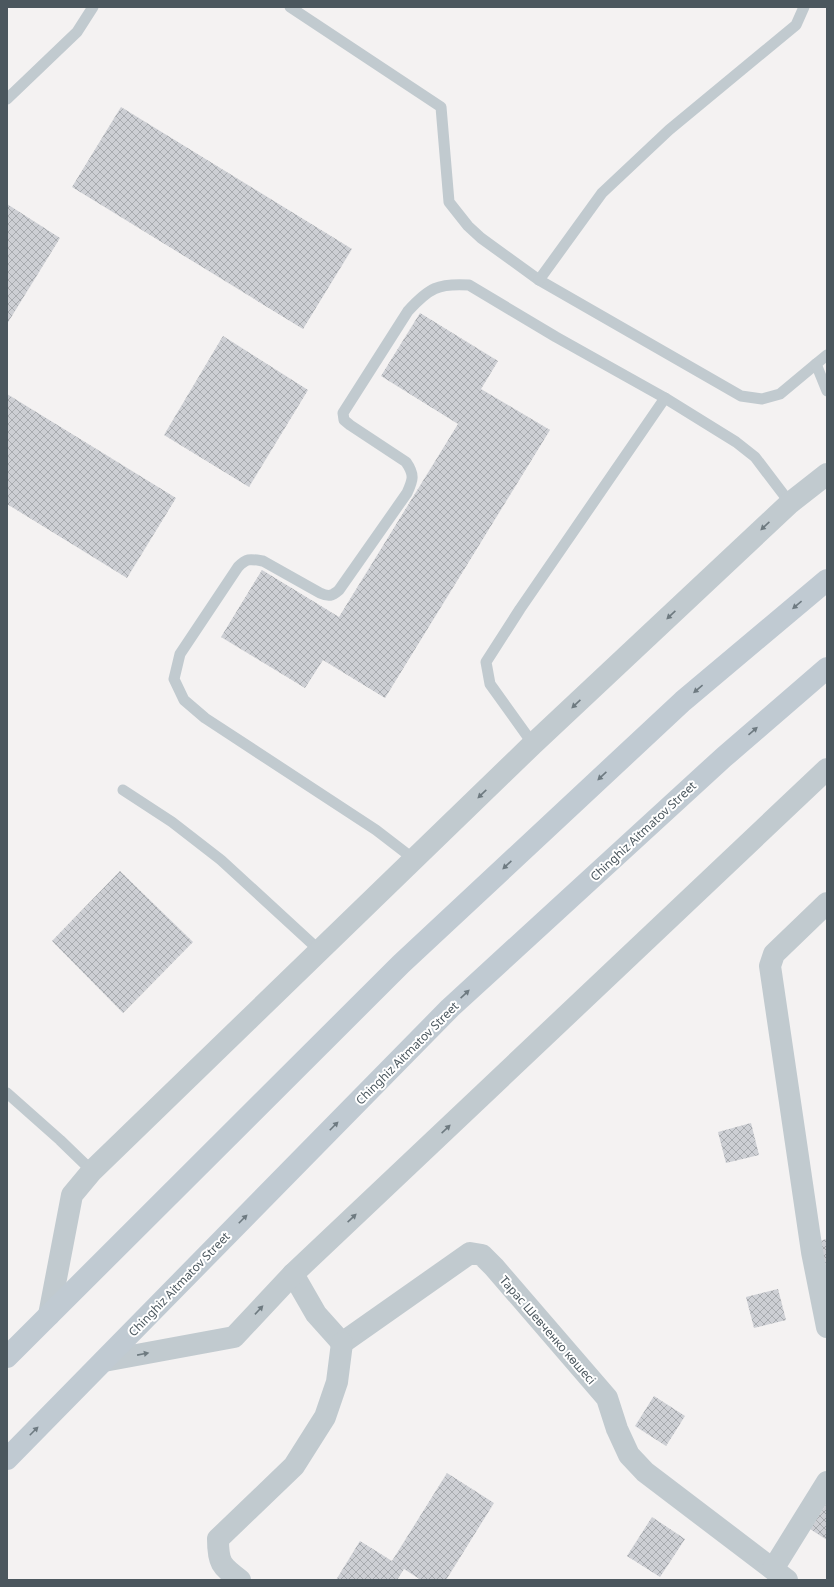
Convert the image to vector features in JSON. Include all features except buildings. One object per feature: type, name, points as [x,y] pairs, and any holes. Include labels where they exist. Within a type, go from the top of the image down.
[{"type":"main road","points":[[7,1357],[401,964],[683,701],[827,580]]},
{"type":"main road","name":"Chinghiz Aitmatov Street","points":[[7,1459],[450,1008],[724,757],[827,668]]},
{"type":"street","points":[[49,1315],[72,1195],[92,1171],[319,950],[415,860],[534,744],[790,503],[827,474]]},
{"type":"street","points":[[104,1361],[234,1336],[292,1274],[827,769]]},
{"type":"street","points":[[827,903],[774,954],[770,966],[812,1252],[827,1327]]},
{"type":"street","name":"Тарас Шевченко көшесі","points":[[342,1343],[470,1253],[482,1255],[607,1398],[617,1429],[629,1455],[645,1472],[780,1574]]},
{"type":"street","points":[[240,1580],[224,1568],[218,1556],[218,1539],[294,1466],[325,1417],[337,1382],[342,1343],[316,1314],[292,1274]]},
{"type":"street","points":[[780,1574],[827,1482]]},
{"type":"lane","points":[[7,100],[77,32],[93,7]]},
{"type":"lane","points":[[290,7],[440,107],[449,202],[468,226],[481,238],[539,280],[741,396],[762,399],[780,394],[827,355]]},
{"type":"lane","points":[[539,280],[602,193],[669,130],[796,25],[804,7]]},
{"type":"lane","points":[[415,860],[376,830],[205,718],[184,700],[174,679],[180,654],[238,567],[245,560],[253,559],[263,561],[326,596],[332,596],[339,590],[407,493],[412,481],[412,470],[406,462],[350,425],[344,420],[343,413],[408,311],[418,300],[438,286],[453,284],[469,285],[556,337],[665,398],[736,442],[755,457],[790,503]]},
{"type":"lane","points":[[816,364],[827,391]]},
{"type":"lane","points":[[534,744],[490,684],[486,662],[520,608],[665,398]]},
{"type":"lane","points":[[123,790],[172,822],[221,860],[319,950]]},
{"type":"lane","points":[[7,1093],[60,1140],[92,1171]]}]
